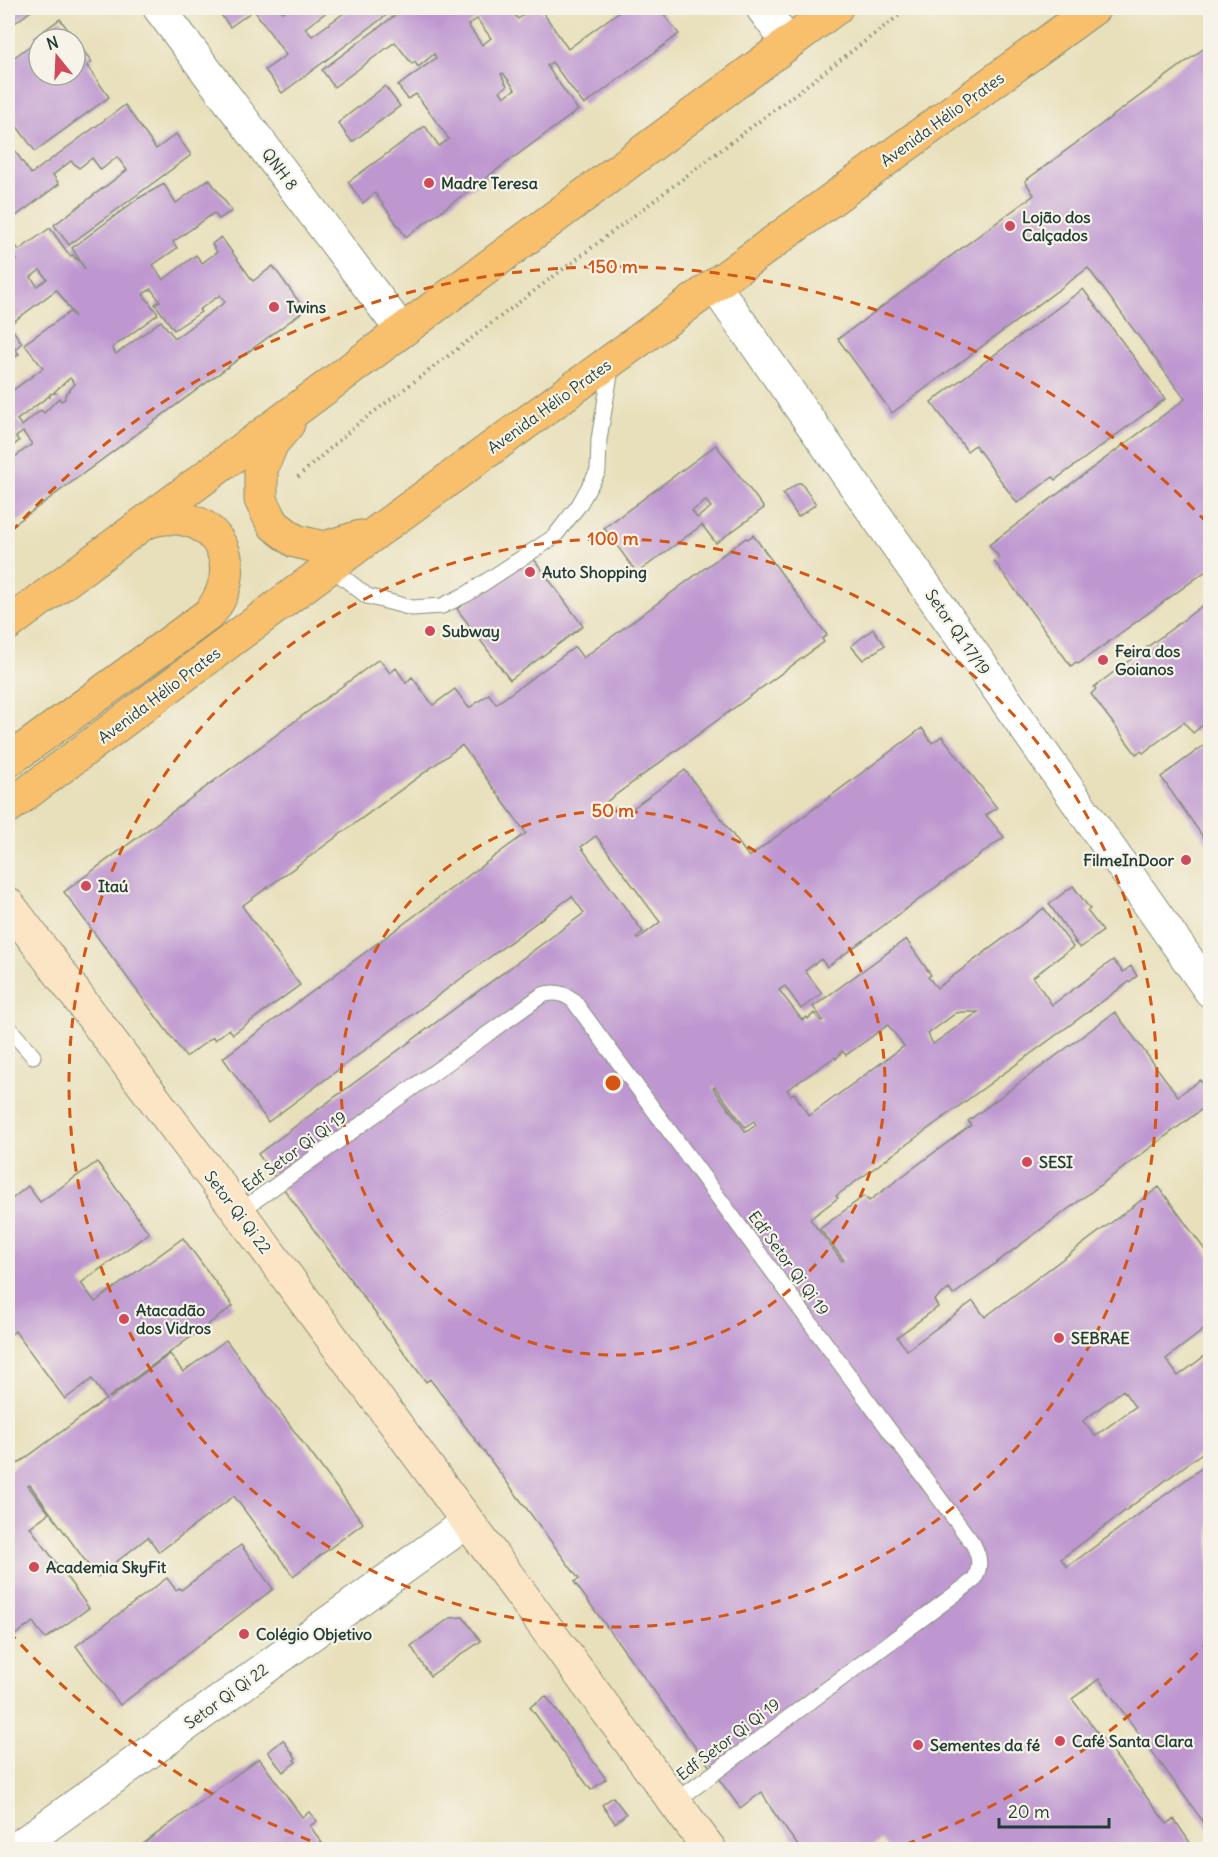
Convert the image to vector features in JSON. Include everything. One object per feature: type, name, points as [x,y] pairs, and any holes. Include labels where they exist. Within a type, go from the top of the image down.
[{"type":"main road","points":[[10,618],[146,522],[836,8]]},
{"type":"main road","name":"Avenida Hélio Prates","points":[[8,807],[378,531],[1094,8]]},
{"type":"main road","points":[[313,396],[272,443],[261,469],[261,501],[274,525],[295,541],[324,548],[378,531]]},
{"type":"main road","points":[[8,761],[209,614],[219,602],[225,587],[227,572],[225,556],[219,542],[194,521],[178,517],[161,517],[146,522]]},
{"type":"street","name":"QNH 8","points":[[159,8],[402,331]]},
{"type":"street","points":[[762,8],[788,43]]},
{"type":"street","name":"Setor QI 17/19","points":[[714,285],[1208,982]]},
{"type":"street","name":"Setor Qi Qi 22","points":[[8,904],[239,1212],[710,1850]]},
{"type":"street","name":"Setor Qi Qi 22","points":[[14,1850],[467,1522]]},
{"type":"lane","points":[[330,567],[367,596],[412,608],[442,606],[466,594],[554,537],[579,506],[598,471],[599,439],[613,360]]},
{"type":"lane","name":"Edf Setor Qi Qi 19","points":[[239,1212],[542,995],[550,992],[566,996],[573,1000],[588,1019],[973,1544],[980,1562],[974,1580],[675,1802]]},
{"type":"lane","points":[[8,1027],[33,1056]]},
{"type":"path","points":[[270,519],[291,507],[287,496],[291,483],[354,427],[909,8]]},
{"type":"building","points":[[8,8],[35,8],[8,28]]},
{"type":"building","points":[[216,8],[283,8],[282,12],[287,10],[285,8],[332,8],[305,28],[312,36],[351,8],[396,8],[282,93],[265,70],[286,55],[254,10],[230,27]]},
{"type":"building","points":[[405,8],[406,10],[409,8],[455,8],[459,13],[468,8],[510,8],[518,19],[533,8],[540,8],[568,49],[624,8],[659,8],[679,34],[584,105],[552,62],[547,66],[578,110],[406,237],[375,193],[363,203],[348,182],[425,126],[439,146],[449,139],[416,94],[408,99],[398,86],[436,58],[434,54],[418,67],[415,62],[412,64],[395,42],[334,87],[322,70]],"holes":[[[477,19],[491,38],[482,45],[468,25]],[[503,73],[515,89],[504,97],[500,91],[507,86],[501,74]]]},
{"type":"building","points":[[60,19],[66,27],[49,27]]},
{"type":"building","points":[[1210,44],[1210,568],[1078,664],[1076,662],[1071,666],[994,561],[999,557],[989,545],[1185,399],[1088,268],[892,413],[838,339],[1034,195],[1025,181]]},
{"type":"building","points":[[27,48],[27,87],[87,87],[87,66],[109,97],[35,151],[13,121],[8,125],[8,62]]},
{"type":"building","points":[[87,55],[92,62],[87,66]]},
{"type":"building","points":[[385,86],[400,106],[352,142],[338,123]]},
{"type":"building","points":[[125,105],[156,149],[176,134],[191,155],[69,245],[54,225],[127,170],[117,157],[101,170],[92,158],[79,168],[71,161],[53,175],[59,184],[8,222],[8,141],[31,174]]},
{"type":"building","points":[[209,179],[232,211],[219,219],[214,213],[173,242],[177,248],[153,265],[163,280],[196,255],[202,263],[217,252],[212,244],[221,237],[253,281],[273,266],[305,310],[8,529],[8,462],[32,444],[23,432],[16,437],[19,441],[8,450],[8,394],[43,368],[24,344],[70,312],[75,317],[57,290],[55,291],[9,325],[22,343],[15,349],[19,354],[8,363],[8,267],[17,260],[12,255],[8,258],[8,235],[19,250],[50,228],[70,256],[77,258],[85,269],[72,248],[139,198],[164,184],[176,203]],"holes":[[[40,270],[47,279],[37,286],[31,277]],[[151,289],[160,301],[155,304],[174,330],[201,312],[199,310],[220,295],[225,302],[175,338],[161,321],[116,354],[112,348],[158,314],[143,294]],[[70,378],[75,384],[65,395],[65,399],[61,401],[59,398],[44,413],[41,410],[22,426],[17,420],[49,396],[50,398],[50,394],[56,393],[54,392]]]},
{"type":"building","points":[[1083,289],[1165,399],[1055,480],[1053,477],[1017,503],[975,445],[967,451],[931,402]]},
{"type":"building","points":[[716,445],[764,508],[716,543],[702,525],[637,573],[604,528]],"holes":[[[706,501],[711,507],[697,518],[692,511]]]},
{"type":"building","points":[[801,483],[816,504],[798,517],[783,494]]},
{"type":"building","points":[[753,535],[827,635],[822,639],[824,642],[598,808],[604,816],[616,807],[622,816],[685,770],[749,857],[922,728],[932,743],[942,736],[997,808],[986,815],[1004,837],[827,967],[821,959],[805,971],[822,993],[801,1009],[785,986],[779,990],[802,1020],[807,1017],[808,1019],[814,1013],[821,1021],[823,1020],[813,1007],[906,939],[931,975],[928,977],[937,988],[1044,908],[1073,947],[1033,977],[1052,1005],[1113,960],[1123,972],[1131,966],[1137,976],[836,1196],[838,1198],[810,1219],[842,1261],[844,1260],[820,1229],[864,1196],[869,1201],[971,1125],[968,1121],[1115,1012],[1178,1096],[1200,1080],[1210,1094],[1210,1103],[953,1295],[949,1289],[934,1300],[938,1307],[897,1337],[907,1350],[973,1301],[985,1317],[1159,1187],[1210,1257],[1210,1325],[1166,1359],[1178,1376],[1210,1352],[1210,1447],[1061,1559],[1067,1567],[1210,1462],[1210,1831],[1099,1679],[1072,1699],[1167,1824],[1174,1819],[1193,1847],[1190,1850],[889,1850],[882,1840],[869,1850],[801,1850],[762,1792],[740,1808],[574,1582],[579,1579],[430,1379],[426,1382],[258,1154],[584,913],[572,896],[268,1122],[223,1058],[526,833],[462,745],[242,906],[300,985],[233,1034],[229,1029],[215,1040],[213,1037],[186,1057],[64,892],[379,659],[390,673],[396,668],[406,683],[412,677],[433,705],[455,689],[469,708],[489,694],[496,704],[575,647],[583,658],[746,538]],"holes":[[[596,836],[660,922],[638,939],[636,937],[643,932],[581,847]],[[978,1012],[933,1044],[928,1034],[956,1013]],[[888,1025],[904,1046],[809,1116],[794,1093],[791,1095],[787,1090],[835,1057],[836,1059],[842,1051],[846,1055]],[[715,1087],[745,1127],[754,1121],[756,1125],[746,1132],[713,1088]],[[1123,1390],[1135,1407],[1095,1436],[1083,1421]]]},
{"type":"building","points":[[531,555],[583,626],[510,680],[457,609]]},
{"type":"building","points":[[1210,600],[1210,730],[1205,723],[1193,733],[1184,722],[1143,753],[1141,751],[1136,754],[1091,694],[1096,689],[1094,687]]},
{"type":"building","points":[[873,629],[885,645],[863,660],[851,646]]},
{"type":"building","points":[[1210,741],[1210,847],[1161,777]]},
{"type":"building","points":[[1073,886],[1090,909],[1087,911],[1103,931],[1080,948],[1049,904]]},
{"type":"building","points":[[97,1162],[149,1233],[81,1283],[95,1302],[183,1238],[233,1306],[109,1397],[170,1354],[183,1372],[226,1340],[363,1523],[293,1576],[234,1496],[159,1552],[148,1537],[97,1577],[30,1485],[28,1486],[49,1513],[30,1527],[89,1608],[45,1639],[33,1622],[8,1640],[8,1471],[106,1399],[92,1379],[65,1399],[15,1331],[8,1337],[8,1202],[28,1186],[40,1202]]},
{"type":"building","points":[[241,1545],[273,1589],[120,1705],[76,1646],[167,1578],[176,1590],[179,1588],[181,1590]]},
{"type":"building","points":[[463,1617],[481,1641],[430,1676],[411,1646],[450,1618]]},
{"type":"building","points":[[546,1696],[606,1779],[591,1790],[530,1707]]},
{"type":"building","points":[[283,1740],[296,1758],[294,1760],[296,1762],[283,1772],[268,1752]]},
{"type":"building","points":[[259,1758],[302,1817],[309,1812],[317,1821],[310,1826],[327,1850],[135,1850]]},
{"type":"building","points":[[613,1797],[626,1814],[615,1823],[602,1805]]},
{"type":"place","name":"Madre Teresa","points":[[429,183]]},
{"type":"place","name":"Lojão dos Calçados","points":[[1010,226]]},
{"type":"place","name":"Twins","points":[[274,307]]},
{"type":"place","name":"Auto Shopping","points":[[530,572]]},
{"type":"place","name":"Subway","points":[[430,631]]},
{"type":"place","name":"Feira dos Goianos","points":[[1103,660]]},
{"type":"place","name":"FilmeInDoor","points":[[1186,860]]},
{"type":"place","name":"Itaú","points":[[86,886]]},
{"type":"place","name":"SESI","points":[[1027,1162]]},
{"type":"place","name":"Atacadão dos Vidros","points":[[124,1319]]},
{"type":"place","name":"SEBRAE","points":[[1059,1338]]},
{"type":"place","name":"Academia SkyFit","points":[[34,1567]]},
{"type":"place","name":"Colégio Objetivo","points":[[244,1634]]},
{"type":"place","name":"Café Santa Clara","points":[[1060,1741]]},
{"type":"place","name":"Sementes da fé","points":[[918,1745]]}]
